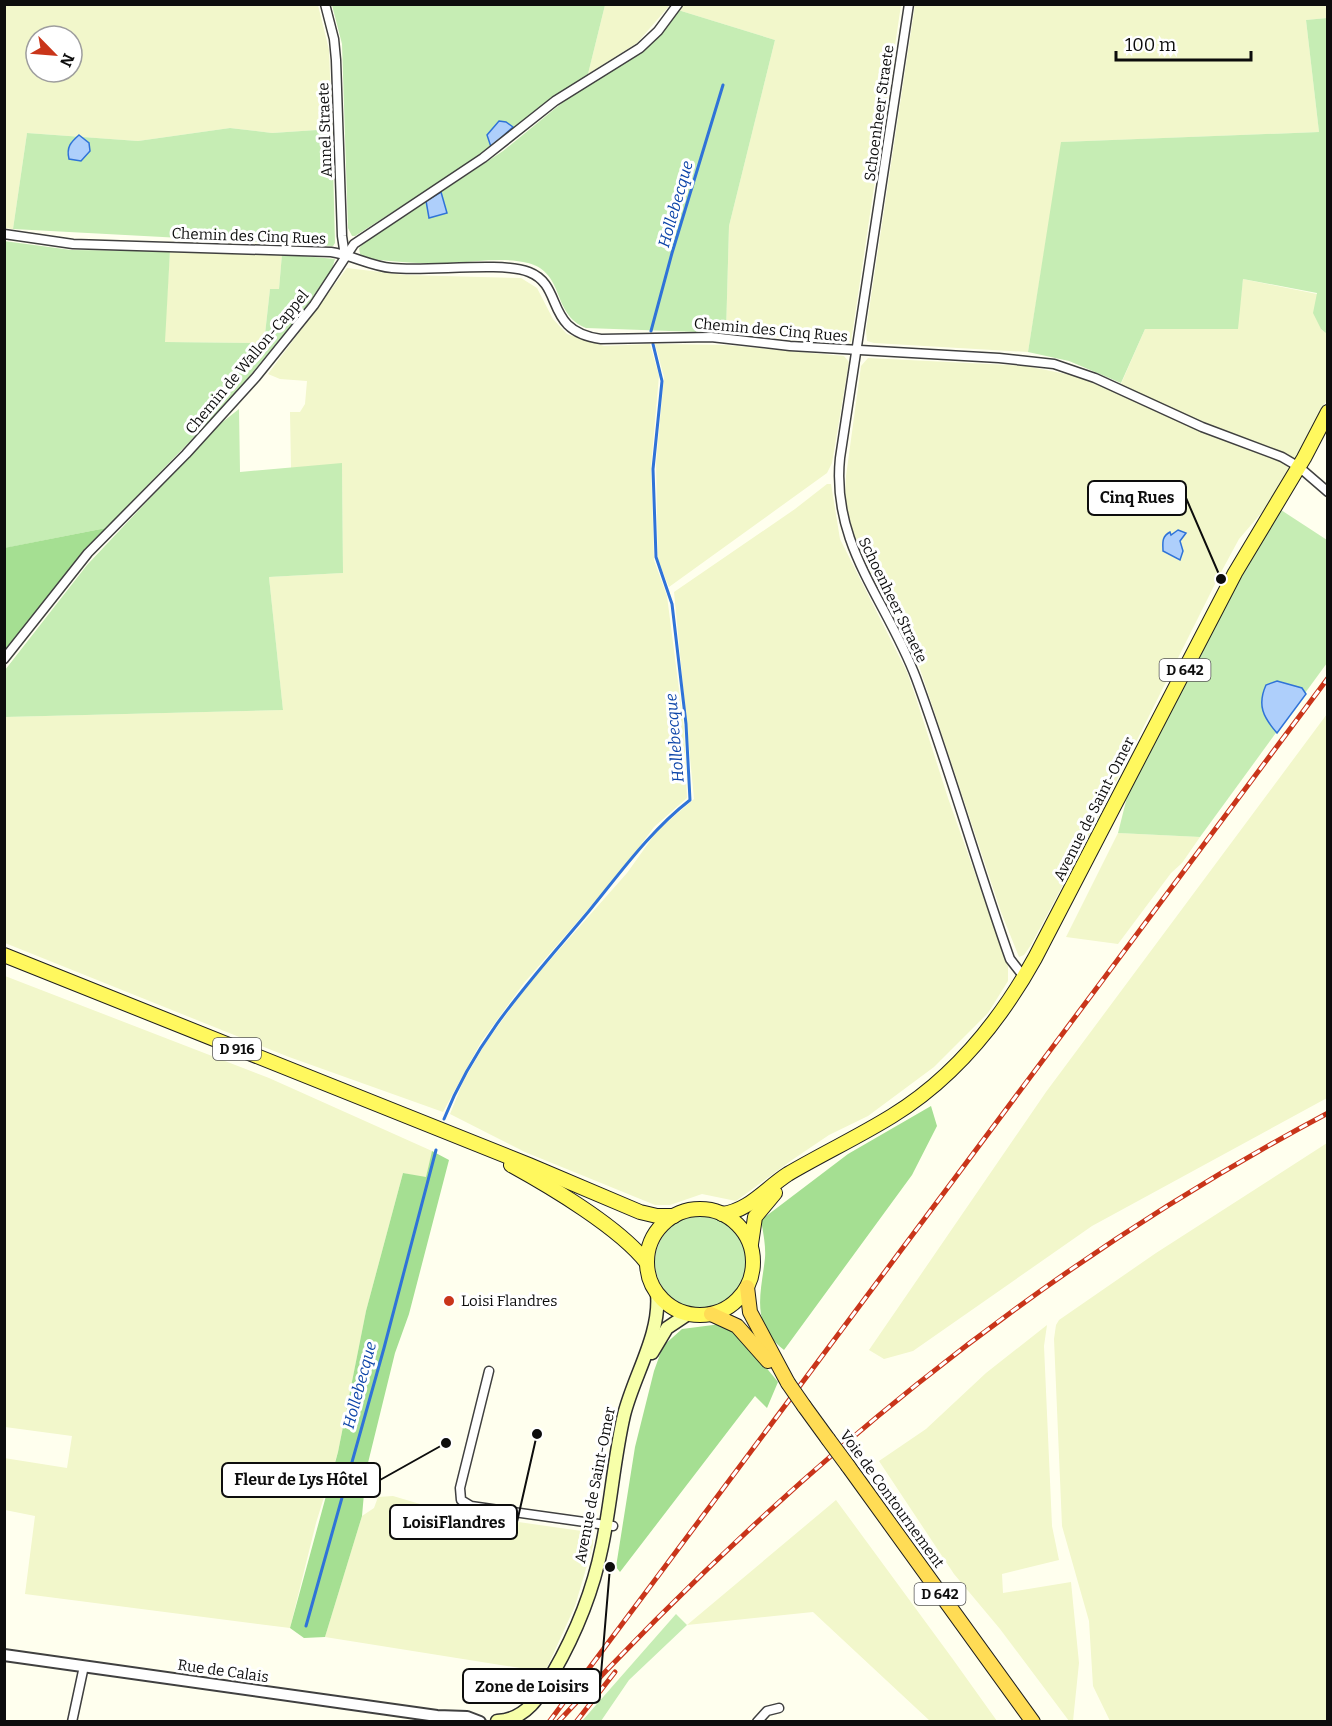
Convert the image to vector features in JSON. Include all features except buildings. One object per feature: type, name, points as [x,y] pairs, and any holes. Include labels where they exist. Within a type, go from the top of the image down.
[{"type":"highway","name":"Voie de Contournement","points":[[747,1287],[750,1312],[788,1383],[1033,1722]]},
{"type":"highway","name":"Voie de Contournement","points":[[711,1314],[737,1326],[788,1383]]},
{"type":"main road","name":"Avenue de Saint-Omer","points":[[722,1214],[740,1210],[785,1176],[894,1115],[940,1080],[985,1034],[1024,977],[1235,573],[1299,467],[1328,412]]},
{"type":"main road","name":"D 916","points":[[4,955],[469,1143],[529,1164],[640,1212],[657,1216],[674,1216]]},
{"type":"main road","name":"D 916","points":[[469,1143],[559,1194],[627,1243],[647,1263]]},
{"type":"main road","name":"Avenue de Saint-Omer","points":[[751,1246],[753,1222],[761,1207],[818,1159]]},
{"type":"main road","points":[[698,1209],[722,1214],[741,1228],[751,1246],[754,1265],[747,1287],[732,1305],[711,1314],[688,1314],[671,1306],[657,1293],[650,1279],[647,1263],[653,1238],[674,1216],[698,1209]]},
{"type":"main road","name":"Avenue de Saint-Omer","points":[[522,1722],[562,1671],[584,1630],[603,1574],[621,1429],[633,1382],[657,1318],[657,1293]]},
{"type":"main road","name":"Avenue de Saint-Omer","points":[[489,1722],[515,1718],[528,1709],[562,1656],[587,1600],[610,1525],[626,1445],[649,1362],[664,1331],[688,1314]]},
{"type":"street","name":"Annel Straete","points":[[325,4],[333,32],[336,60],[341,230],[345,256]]},
{"type":"street","name":"Chemin de Wallon-Cappel","points":[[4,659],[88,553],[193,447],[256,377],[319,298],[345,256],[365,236],[475,164],[555,101],[640,48],[658,32],[678,4]]},
{"type":"street","name":"Schoenheer Straete","points":[[909,4],[839,464],[839,494],[845,529],[915,676],[1010,959],[1024,977]]},
{"type":"street","name":"Chemin des Cinq Rues","points":[[4,234],[73,244],[326,252],[368,264],[394,268],[509,268],[527,271],[544,282],[563,322],[578,333],[594,338],[711,337],[856,350],[1008,358],[1062,366],[1095,378],[1185,420],[1281,457],[1299,467],[1328,492]]},
{"type":"street","points":[[489,1371],[460,1488],[461,1500],[471,1506],[610,1525]]},
{"type":"street","name":"Rue de Calais","points":[[4,1655],[437,1716],[470,1718],[480,1722]]},
{"type":"street","points":[[72,1722],[84,1666]]},
{"type":"street","points":[[757,1722],[767,1711],[779,1708]]},
{"type":"street","name":"Rue de Calais","points":[[437,1716],[454,1722]]},
{"type":"green space","points":[[681,4],[901,5],[851,342],[726,333],[729,226],[775,40],[678,10]]},
{"type":"green space","points":[[4,5],[318,5],[329,50],[332,129],[272,133],[230,128],[138,141],[27,133],[13,229],[5,228]]},
{"type":"green space","points":[[332,5],[605,5],[588,74],[538,108],[488,151],[352,236],[348,228],[342,44]]},
{"type":"green space","points":[[605,5],[670,5],[637,43],[588,74]]},
{"type":"green space","points":[[915,5],[1327,5],[1327,18],[1306,20],[1319,132],[1062,142],[1028,352],[867,341],[866,330]]},
{"type":"green space","points":[[678,10],[775,40],[729,226],[726,333],[586,328],[575,322],[568,313],[548,275],[540,268],[519,261],[414,263],[375,259],[360,254],[359,248],[364,243],[503,151],[568,98],[640,54]]},
{"type":"green space","points":[[1327,18],[1327,334],[1321,329],[1313,313],[1317,293],[1243,279],[1238,329],[1145,329],[1121,383],[1069,361],[1028,352],[1061,142],[1319,132],[1306,20]]},
{"type":"green space","points":[[230,128],[272,133],[332,129],[335,243],[333,246],[13,229],[27,133],[138,141]]},
{"type":"green space","points":[[4,241],[71,250],[170,251],[165,342],[264,343],[270,289],[279,289],[282,254],[335,259],[332,269],[303,311],[230,400],[106,528],[5,548]]},
{"type":"green space","points":[[170,251],[282,254],[279,289],[270,289],[264,343],[164,342]]},
{"type":"green space","points":[[347,268],[405,275],[521,278],[537,288],[553,319],[567,334],[604,346],[650,344],[659,376],[651,467],[654,560],[667,596],[684,728],[687,798],[654,827],[623,869],[524,983],[481,1042],[443,1112],[289,1057],[5,943],[5,717],[283,710],[269,577],[343,573],[342,464],[291,468],[290,412],[300,412],[305,404],[307,381],[280,379],[268,374]]},
{"type":"green space","points":[[1243,279],[1317,294],[1321,329],[1327,334],[1327,399],[1307,440],[1270,503],[1239,539],[1085,844],[1031,945],[1024,955],[1019,957],[1001,912],[917,660],[853,534],[845,498],[846,476],[861,366],[868,358],[1026,366],[1076,376],[1117,393],[1145,329],[1237,329]]},
{"type":"green space","points":[[655,344],[725,345],[844,356],[849,362],[832,463],[827,473],[669,587],[658,560],[656,463],[664,377]]},
{"type":"green space","points":[[239,409],[240,472],[342,463],[343,573],[269,577],[283,710],[5,717],[5,670],[87,565],[220,424]]},
{"type":"green space","points":[[827,484],[831,484],[840,539],[907,672],[948,798],[1008,966],[1008,981],[988,1013],[934,1067],[868,1116],[829,1135],[736,1201],[702,1194],[670,1205],[655,1205],[525,1152],[450,1114],[463,1082],[485,1044],[527,986],[627,873],[657,831],[694,799],[674,592],[795,509]]},
{"type":"green space","points":[[1281,510],[1327,540],[1327,663],[1200,837],[1118,833],[1129,789],[1209,635]]},
{"type":"green space","points":[[106,528],[4,656],[4,548]]},
{"type":"green space","points":[[1327,714],[1327,1098],[1092,1226],[913,1351],[884,1359],[869,1350],[1046,1092]]},
{"type":"green space","points":[[1118,833],[1200,837],[1118,944],[1066,937]]},
{"type":"green space","points":[[5,976],[269,1078],[432,1151],[426,1178],[403,1173],[366,1311],[338,1452],[316,1523],[290,1628],[25,1594],[35,1516],[5,1510],[4,1458],[67,1468],[72,1436],[5,1427]]},
{"type":"green space","points":[[931,1106],[937,1126],[912,1175],[784,1350],[766,1330],[760,1308],[765,1253],[761,1220],[848,1154]]},
{"type":"green space","points":[[1327,1143],[1327,1721],[1110,1721],[1093,1686],[1089,1621],[1062,1526],[1054,1339],[1056,1325],[1059,1320],[1156,1253]]},
{"type":"green space","points":[[432,1151],[449,1160],[409,1314],[395,1353],[366,1471],[362,1516],[325,1637],[304,1638],[290,1628],[338,1452],[366,1311],[403,1173],[426,1177]]},
{"type":"green space","points":[[701,1216],[719,1220],[733,1230],[743,1244],[747,1262],[743,1280],[733,1294],[719,1304],[701,1308],[683,1304],[669,1294],[659,1280],[655,1262],[659,1244],[669,1230],[683,1220]]},
{"type":"green space","points":[[721,1324],[738,1333],[778,1382],[767,1408],[755,1396],[620,1572],[616,1567],[635,1447],[654,1371],[663,1346],[682,1329]]},
{"type":"green space","points":[[1047,1325],[1044,1346],[1052,1526],[1059,1560],[1002,1574],[1003,1593],[1071,1582],[1079,1663],[1073,1721],[1069,1721],[1000,1629],[954,1574],[879,1461],[926,1429],[986,1373]]},
{"type":"green space","points":[[393,1496],[447,1512],[582,1531],[593,1536],[593,1545],[575,1606],[545,1672],[325,1637],[362,1516],[374,1508],[378,1497]]},
{"type":"green space","points":[[836,1500],[997,1721],[930,1721],[813,1612],[687,1625]]},
{"type":"green space","points":[[676,1614],[687,1625],[629,1680],[601,1721],[582,1721]]},
{"type":"water","points":[[499,121],[506,122],[513,127],[491,147],[487,135]]},
{"type":"water","points":[[79,135],[89,143],[90,151],[81,161],[69,159],[68,155],[70,145]]},
{"type":"water","points":[[441,192],[447,213],[429,218],[426,201]]},
{"type":"water","points":[[1178,530],[1186,533],[1180,541],[1183,551],[1180,560],[1163,551],[1165,536]]},
{"type":"water","points":[[1277,681],[1302,688],[1306,694],[1277,733],[1265,716],[1262,699],[1266,685]]},
{"type":"waterway","name":"Hollebecque","points":[[651,331],[723,85]]},
{"type":"waterway","name":"Hollebecque","points":[[444,1119],[473,1061],[527,984],[636,852],[690,800],[686,724],[672,604],[656,557],[653,469],[662,381],[653,344]]},
{"type":"waterway","name":"Hollebecque","points":[[306,1626],[384,1348],[436,1150]]},
{"type":"railway","points":[[549,1722],[1328,678]]},
{"type":"railway","points":[[558,1722],[644,1631],[733,1545],[824,1462],[917,1384],[1014,1310],[1114,1240],[1219,1174],[1328,1113]]},
{"type":"railway","points":[[576,1722],[615,1672]]},
{"type":"place","name":"Cinq Rues","points":[[1221,579]]},
{"type":"place","name":"Loisi Flandres","points":[[449,1301]]},
{"type":"place","name":"LoisiFlandres","points":[[537,1434]]},
{"type":"place","name":"Fleur de Lys Hôtel","points":[[446,1443]]},
{"type":"place","name":"Zone de Loisirs","points":[[610,1567]]}]
